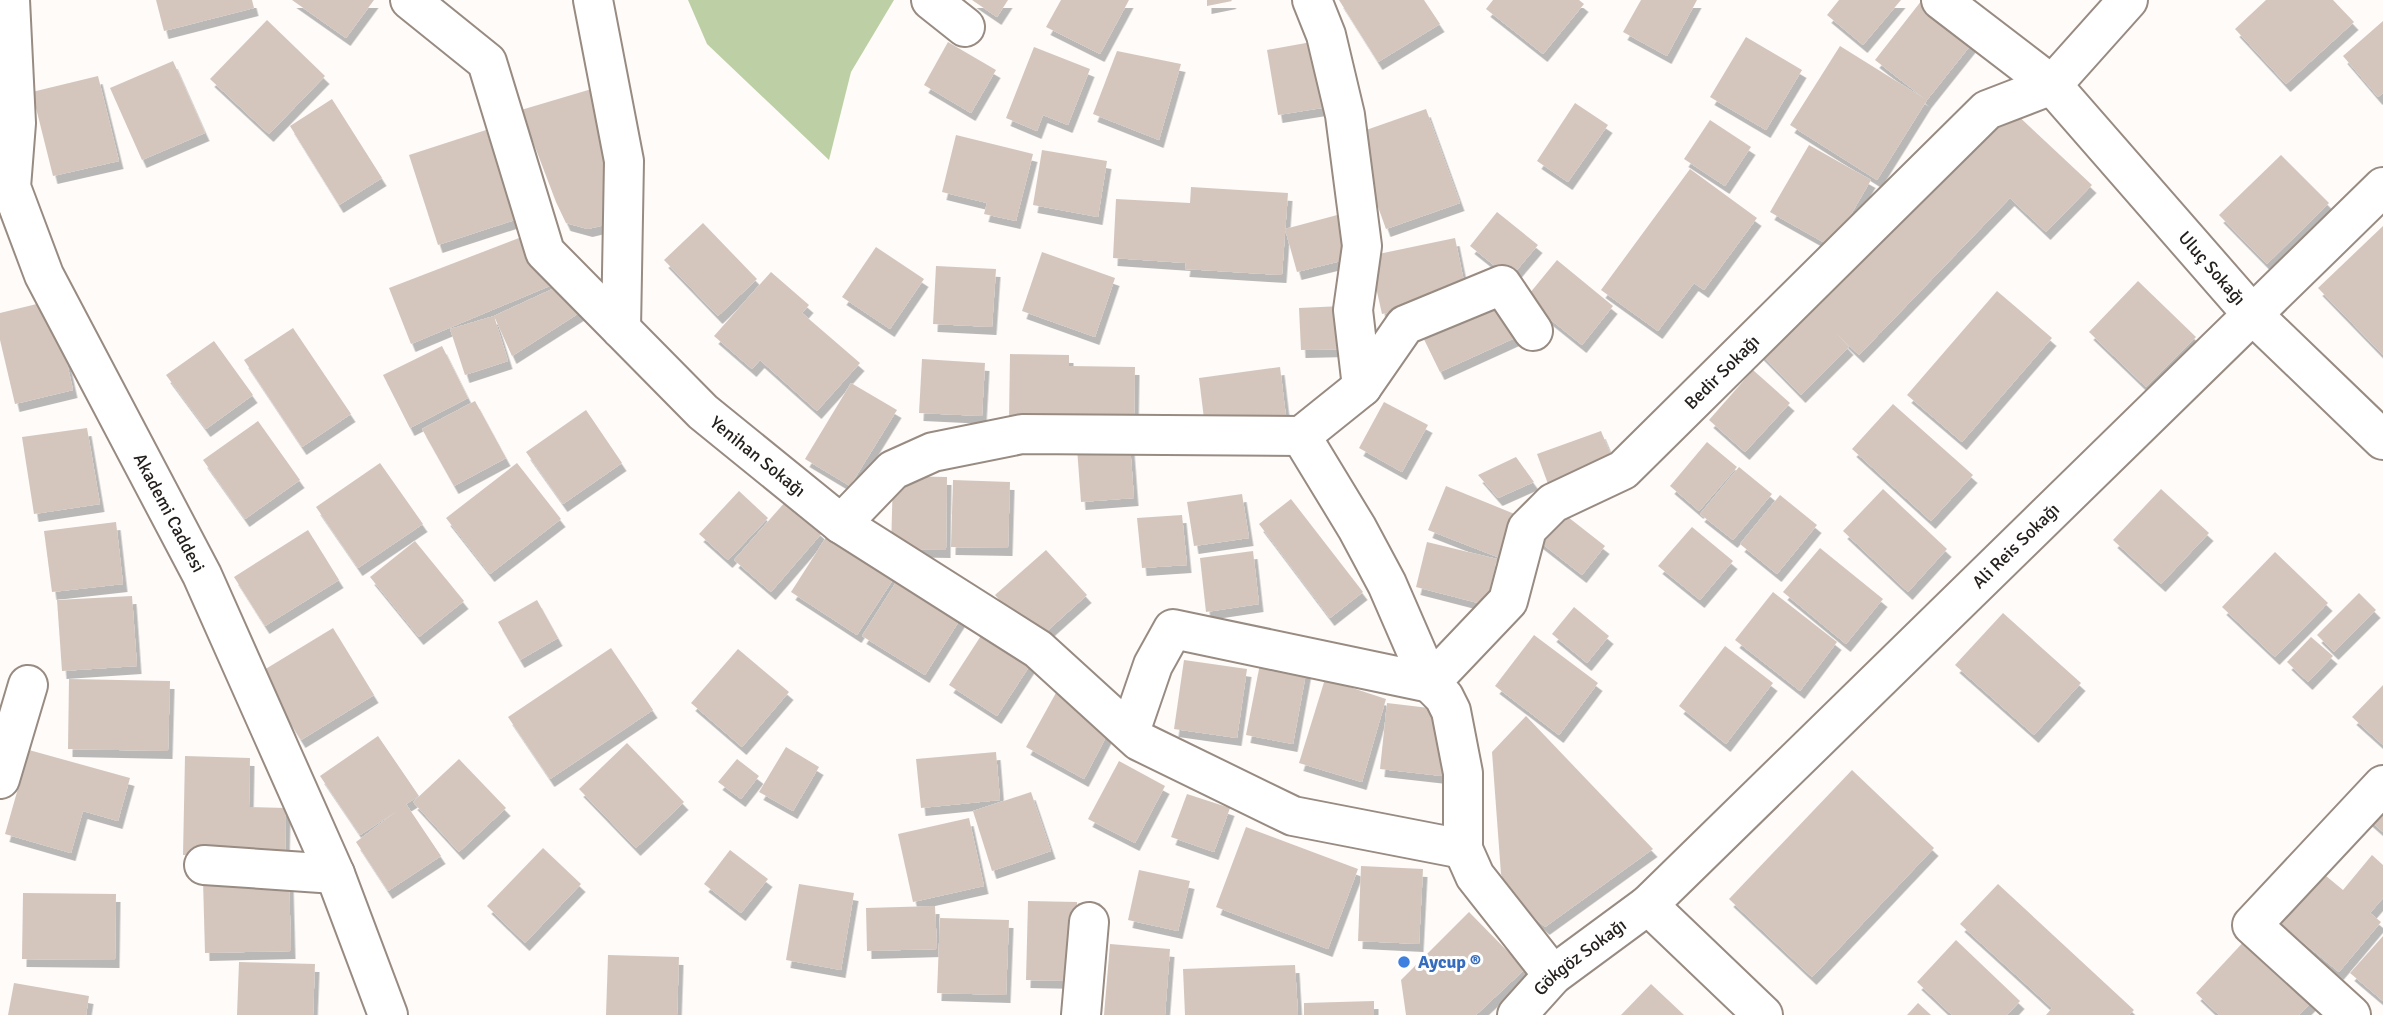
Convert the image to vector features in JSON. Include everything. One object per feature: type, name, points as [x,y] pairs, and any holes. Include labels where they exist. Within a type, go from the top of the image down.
[{"type":"street","name":"Akademi Caddesi","points":[[10,0],[16,123],[11,187],[44,275],[202,575],[335,874],[388,1015]]},
{"type":"street","name":"Yenihan Sokağı","points":[[410,0],[488,62],[545,252],[703,412],[841,524],[1038,649],[1139,741],[1293,816],[1463,849]]},
{"type":"street","points":[[593,0],[624,161],[621,329]]},
{"type":"street","points":[[931,0],[965,27]]},
{"type":"street","points":[[1312,0],[1326,35],[1345,115],[1363,246],[1353,310],[1362,387]]},
{"type":"street","name":"Uluç Sokağı","points":[[1941,0],[2052,85],[2252,314],[2383,440]]},
{"type":"street","points":[[2052,85],[2128,0]]},
{"type":"street","name":"Bedir Sokağı","points":[[1430,683],[1508,601],[1527,529],[1553,503],[1623,470],[1987,110],[2052,85]]},
{"type":"street","name":"Ali Reis Sokağı","points":[[1648,905],[2383,187]]},
{"type":"street","points":[[841,524],[892,470],[933,452],[1022,434],[1300,436],[1362,387],[1405,326],[1502,285],[1533,331]]},
{"type":"street","points":[[1300,436],[1357,528],[1381,573],[1430,683],[1444,697],[1451,711],[1463,773],[1463,849],[1475,876],[1495,905],[1553,975]]},
{"type":"street","points":[[1130,732],[1153,665],[1173,629],[1430,683]]},
{"type":"street","points":[[0,779],[28,685]]},
{"type":"street","points":[[2351,1015],[2252,925],[2383,785]]},
{"type":"street","points":[[204,865],[335,874]]},
{"type":"street","points":[[1648,905],[1763,1015]]},
{"type":"street","name":"Gökgöz Sokağı","points":[[1517,1015],[1553,975],[1648,905]]},
{"type":"street","points":[[1081,1015],[1089,922]]},
{"type":"green space","points":[[688,0],[894,0],[851,72],[829,160],[707,44]]},
{"type":"building","points":[[156,0],[252,0],[254,8],[164,31]]},
{"type":"building","points":[[292,0],[374,0],[346,38]]},
{"type":"building","points":[[972,0],[1008,0],[997,17]]},
{"type":"building","points":[[1061,0],[1129,0],[1100,54],[1046,27]]},
{"type":"building","points":[[1207,0],[1231,0],[1232,1],[1207,6]]},
{"type":"building","points":[[1339,0],[1424,0],[1440,24],[1378,62]]},
{"type":"building","points":[[1493,0],[1579,0],[1584,4],[1543,54],[1486,9]]},
{"type":"building","points":[[1641,0],[1697,0],[1667,56],[1623,32]]},
{"type":"building","points":[[1839,0],[1901,0],[1863,45],[1827,15]]},
{"type":"building","points":[[1922,0],[1974,41],[1927,100],[1877,180],[1790,125],[1840,46],[1925,99],[1875,60]]},
{"type":"building","points":[[2266,0],[2333,0],[2354,22],[2286,84],[2235,29]]},
{"type":"building","points":[[267,20],[325,76],[269,134],[210,79]]},
{"type":"building","points":[[2383,21],[2383,93],[2378,97],[2343,56]]},
{"type":"building","points":[[1746,37],[1802,70],[1766,130],[1710,97]]},
{"type":"building","points":[[1317,41],[1328,107],[1278,115],[1267,50]]},
{"type":"building","points":[[948,42],[996,70],[971,113],[924,85]]},
{"type":"building","points":[[1034,47],[1090,69],[1068,125],[1043,115],[1037,131],[1006,118]]},
{"type":"building","points":[[1117,51],[1181,64],[1159,140],[1093,114]]},
{"type":"building","points":[[173,61],[205,133],[142,160],[110,88]]},
{"type":"building","points":[[98,76],[119,161],[53,176],[32,92]]},
{"type":"building","points":[[595,88],[613,223],[588,229],[566,223],[521,110]]},
{"type":"building","points":[[332,99],[382,178],[339,205],[290,126]]},
{"type":"building","points":[[1575,103],[1608,125],[1568,182],[1537,161]]},
{"type":"building","points":[[1426,109],[1460,203],[1386,229],[1352,135]]},
{"type":"building","points":[[2012,110],[2092,185],[2046,232],[2010,198],[1859,355],[1836,333],[1849,347],[1801,395],[1756,349],[1962,152],[1967,157]]},
{"type":"building","points":[[1710,120],[1751,147],[1725,186],[1684,159]]},
{"type":"building","points":[[486,130],[515,220],[438,245],[409,155]]},
{"type":"building","points":[[956,135],[1033,154],[1016,221],[984,214],[987,203],[942,192]]},
{"type":"building","points":[[1809,145],[1871,180],[1832,247],[1770,212]]},
{"type":"building","points":[[1042,150],[1107,161],[1098,217],[1033,205]]},
{"type":"building","points":[[2281,155],[2329,203],[2267,264],[2219,215]]},
{"type":"building","points":[[1690,169],[1757,218],[1704,290],[1694,283],[1658,331],[1601,290]]},
{"type":"building","points":[[1191,187],[1288,193],[1282,275],[1185,269],[1186,263],[1113,258],[1116,199],[1190,203]]},
{"type":"building","points":[[1497,212],[1538,245],[1510,278],[1470,246]]},
{"type":"building","points":[[1341,214],[1353,258],[1297,272],[1285,229]]},
{"type":"building","points":[[703,223],[757,279],[718,316],[664,260]]},
{"type":"building","points":[[2383,226],[2383,355],[2318,288]]},
{"type":"building","points":[[532,233],[552,285],[411,344],[389,288]]},
{"type":"building","points":[[1455,238],[1467,296],[1382,314],[1369,256]]},
{"type":"building","points":[[876,247],[924,279],[890,329],[842,297]]},
{"type":"building","points":[[1042,252],[1115,278],[1095,337],[1022,311]]},
{"type":"building","points":[[1557,260],[1613,306],[1582,345],[1525,299]]},
{"type":"building","points":[[936,266],[996,269],[992,327],[933,324]]},
{"type":"building","points":[[771,272],[809,305],[802,313],[860,363],[817,411],[760,360],[752,369],[714,336]]},
{"type":"building","points":[[2138,281],[2196,337],[2146,387],[2089,332]]},
{"type":"building","points":[[561,285],[587,308],[512,356],[494,316]]},
{"type":"building","points":[[1997,291],[2052,338],[1962,442],[1907,395]]},
{"type":"building","points":[[1498,293],[1517,337],[1440,372],[1419,329]]},
{"type":"building","points":[[53,300],[73,390],[15,404],[0,340],[0,313]]},
{"type":"building","points":[[1342,306],[1343,349],[1301,350],[1299,308]]},
{"type":"building","points":[[494,316],[508,361],[465,375],[450,329]]},
{"type":"building","points":[[293,328],[351,414],[302,447],[244,360]]},
{"type":"building","points":[[214,341],[253,395],[206,429],[166,375]]},
{"type":"building","points":[[442,346],[468,398],[410,428],[383,375]]},
{"type":"building","points":[[1010,354],[1069,355],[1069,366],[1135,367],[1134,422],[1009,419]]},
{"type":"building","points":[[922,359],[985,363],[982,416],[919,413]]},
{"type":"building","points":[[1280,367],[1286,417],[1205,427],[1199,378]]},
{"type":"building","points":[[1753,370],[1790,403],[1745,452],[1709,420]]},
{"type":"building","points":[[851,383],[897,410],[850,486],[805,459]]},
{"type":"building","points":[[475,401],[506,458],[454,486],[422,429]]},
{"type":"building","points":[[1384,402],[1428,425],[1402,472],[1359,448]]},
{"type":"building","points":[[1893,404],[1973,475],[1931,521],[1852,449]]},
{"type":"building","points":[[586,410],[622,463],[563,504],[526,452]]},
{"type":"building","points":[[258,421],[300,480],[245,519],[203,460]]},
{"type":"building","points":[[87,428],[100,504],[34,514],[22,437]]},
{"type":"building","points":[[1601,431],[1613,460],[1548,484],[1537,454]]},
{"type":"building","points":[[1707,442],[1737,467],[1699,511],[1670,486]]},
{"type":"building","points":[[1130,445],[1134,498],[1081,502],[1077,448]]},
{"type":"building","points":[[1516,457],[1534,482],[1498,498],[1478,475]]},
{"type":"building","points":[[380,463],[423,524],[358,568],[316,507]]},
{"type":"building","points":[[517,463],[561,519],[490,574],[446,518]]},
{"type":"building","points":[[1739,467],[1772,494],[1733,540],[1700,514]]},
{"type":"building","points":[[893,476],[947,477],[946,550],[891,549]]},
{"type":"building","points":[[953,480],[1010,482],[1008,548],[951,547]]},
{"type":"building","points":[[1446,486],[1517,515],[1500,558],[1428,530]]},
{"type":"building","points":[[1883,489],[1947,549],[1908,592],[1843,531]]},
{"type":"building","points":[[2161,489],[2209,533],[2161,584],[2113,540]]},
{"type":"building","points":[[739,491],[768,518],[728,560],[699,534]]},
{"type":"building","points":[[1242,494],[1249,538],[1194,546],[1187,502]]},
{"type":"building","points":[[1780,495],[1817,525],[1777,574],[1740,544]]},
{"type":"building","points":[[1291,499],[1363,592],[1330,618],[1259,524]]},
{"type":"building","points":[[786,501],[822,533],[771,592],[734,560]]},
{"type":"building","points":[[1559,510],[1605,546],[1582,575],[1536,539]]},
{"type":"building","points":[[1182,515],[1187,565],[1142,568],[1137,518]]},
{"type":"building","points":[[116,522],[123,584],[52,592],[44,531]]},
{"type":"building","points":[[1692,527],[1733,561],[1700,600],[1658,566]]},
{"type":"building","points":[[832,528],[898,572],[857,635],[791,592]]},
{"type":"building","points":[[308,530],[339,580],[265,626],[234,577]]},
{"type":"building","points":[[415,541],[464,601],[419,637],[370,577]]},
{"type":"building","points":[[1427,542],[1497,559],[1486,605],[1416,587]]},
{"type":"building","points":[[1820,548],[1883,599],[1846,644],[1783,592]]},
{"type":"building","points":[[1046,550],[1087,595],[1036,641],[995,595]]},
{"type":"building","points":[[1253,551],[1259,604],[1206,612],[1200,558]]},
{"type":"building","points":[[2275,552],[2328,603],[2275,657],[2222,607]]},
{"type":"building","points":[[898,579],[961,618],[925,675],[862,636]]},
{"type":"building","points":[[1773,592],[1837,642],[1800,691],[1735,640]]},
{"type":"building","points":[[2359,593],[2376,610],[2334,652],[2317,635]]},
{"type":"building","points":[[132,596],[137,666],[62,671],[57,600]]},
{"type":"building","points":[[537,600],[558,638],[520,660],[498,622]]},
{"type":"building","points":[[1574,607],[1609,636],[1587,663],[1552,634]]},
{"type":"building","points":[[2003,613],[2081,683],[2034,735],[1955,665]]},
{"type":"building","points":[[333,628],[374,695],[301,740],[259,673]]},
{"type":"building","points":[[986,628],[1034,659],[997,716],[949,685]]},
{"type":"building","points":[[1534,635],[1598,683],[1559,735],[1495,686]]},
{"type":"building","points":[[2311,637],[2333,656],[2308,682],[2287,662]]},
{"type":"building","points":[[1725,646],[1773,683],[1726,744],[1679,706]]},
{"type":"building","points":[[611,648],[653,710],[550,779],[508,717]]},
{"type":"building","points":[[738,649],[789,692],[742,747],[691,703]]},
{"type":"building","points":[[1261,659],[1307,668],[1293,744],[1246,735]]},
{"type":"building","points":[[1184,660],[1247,669],[1237,738],[1174,729]]},
{"type":"building","points":[[69,679],[170,681],[168,751],[68,749]]},
{"type":"building","points":[[1325,679],[1386,699],[1362,782],[1299,763]]},
{"type":"building","points":[[2383,685],[2383,745],[2352,717]]},
{"type":"building","points":[[1057,691],[1114,722],[1084,779],[1026,747]]},
{"type":"building","points":[[1387,703],[1446,710],[1442,776],[1380,769]]},
{"type":"building","points":[[1526,716],[1653,849],[1545,927],[1509,894],[1501,874],[1492,752]]},
{"type":"building","points":[[378,736],[419,796],[406,804],[441,856],[388,891],[356,842],[397,811],[360,835],[320,776]]},
{"type":"building","points":[[627,743],[684,802],[636,848],[579,789]]},
{"type":"building","points":[[786,747],[819,767],[793,811],[759,792]]},
{"type":"building","points":[[29,750],[130,778],[118,821],[83,811],[71,853],[5,834]]},
{"type":"building","points":[[996,752],[1000,800],[921,808],[916,759]]},
{"type":"building","points":[[185,756],[250,758],[249,807],[286,808],[285,858],[183,855]]},
{"type":"building","points":[[459,759],[506,808],[459,852],[413,802]]},
{"type":"building","points":[[737,759],[759,776],[741,799],[718,782]]},
{"type":"building","points":[[1119,761],[1165,786],[1135,843],[1088,819]]},
{"type":"building","points":[[1852,770],[1934,848],[1812,977],[1729,899]]},
{"type":"building","points":[[1031,792],[1051,851],[992,871],[973,811]]},
{"type":"building","points":[[1187,794],[1230,808],[1214,852],[1171,837]]},
{"type":"building","points":[[2383,798],[2383,832],[2366,817]]},
{"type":"building","points":[[969,818],[984,886],[913,902],[898,834]]},
{"type":"building","points":[[1246,827],[1358,869],[1328,949],[1216,907]]},
{"type":"building","points":[[543,848],[581,884],[525,943],[487,906]]},
{"type":"building","points":[[730,850],[768,879],[741,913],[704,884]]},
{"type":"building","points":[[2372,855],[2383,865],[2383,898],[2370,913],[2381,922],[2339,972],[2277,921],[2320,871],[2343,890]]},
{"type":"building","points":[[1361,866],[1423,869],[1419,944],[1358,941]]},
{"type":"building","points":[[1139,870],[1190,881],[1178,931],[1128,920]]},
{"type":"building","points":[[289,878],[291,951],[205,953],[203,880]]},
{"type":"building","points":[[799,884],[854,893],[841,970],[786,960]]},
{"type":"building","points":[[1998,884],[2134,1010],[2129,1015],[2046,1015],[2052,1008],[1960,924]]},
{"type":"building","points":[[23,893],[116,894],[115,960],[22,959]]},
{"type":"building","points":[[1028,901],[1077,902],[1075,981],[1026,980]]},
{"type":"building","points":[[935,906],[937,949],[867,951],[866,908]]},
{"type":"building","points":[[1469,912],[1525,969],[1476,1015],[1406,1015],[1401,980]]},
{"type":"building","points":[[940,918],[1009,920],[1006,995],[937,993]]},
{"type":"building","points":[[2383,936],[2383,1001],[2350,973]]},
{"type":"building","points":[[2248,937],[2314,1000],[2299,1015],[2219,1015],[2196,993]]},
{"type":"building","points":[[1956,940],[2020,1001],[2007,1015],[1952,1015],[1917,982]]},
{"type":"building","points":[[1110,944],[1170,949],[1165,1015],[1104,1015]]},
{"type":"building","points":[[608,955],[679,957],[677,1015],[606,1015]]},
{"type":"building","points":[[239,962],[315,964],[313,1015],[237,1015]]},
{"type":"building","points":[[1295,965],[1298,1015],[1185,1015],[1183,969]]},
{"type":"building","points":[[14,983],[89,996],[86,1015],[8,1015]]},
{"type":"building","points":[[1651,984],[1684,1015],[1621,1015]]},
{"type":"building","points":[[1374,1001],[1374,1015],[1304,1015],[1304,1003]]},
{"type":"building","points":[[1918,1003],[1931,1015],[1907,1015]]},
{"type":"place","name":"Aycup ®","points":[[1404,962]]}]
